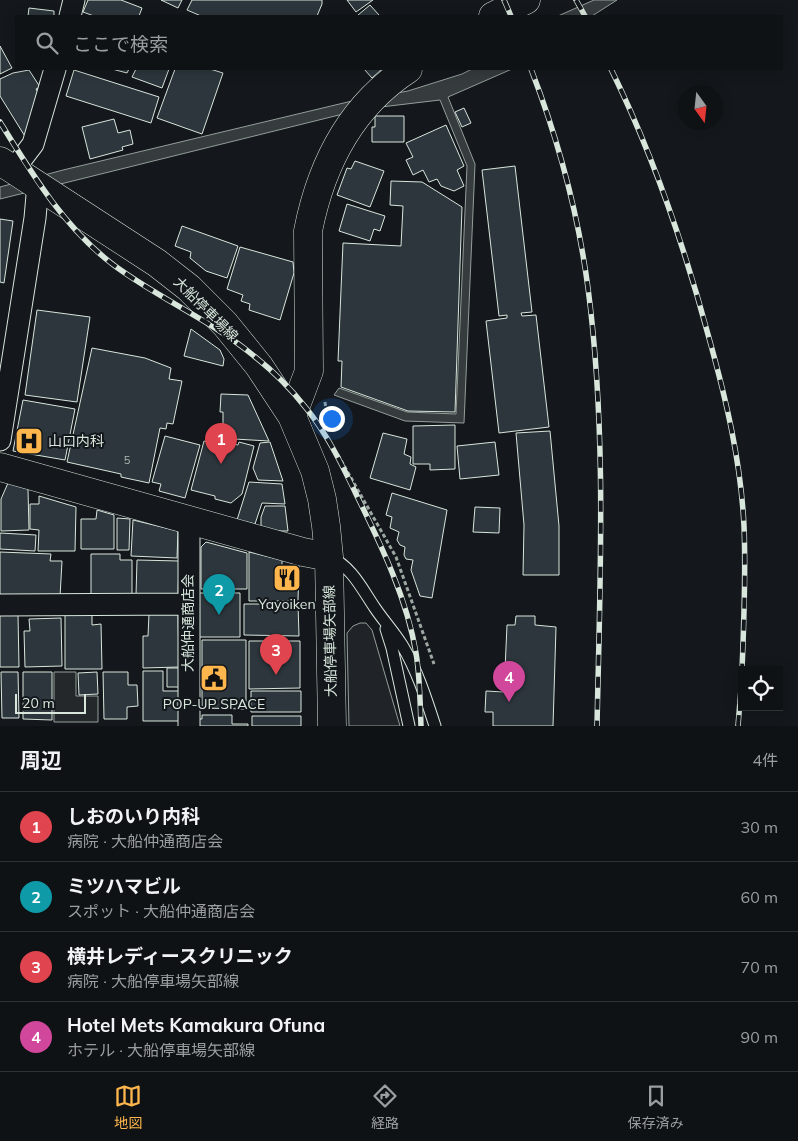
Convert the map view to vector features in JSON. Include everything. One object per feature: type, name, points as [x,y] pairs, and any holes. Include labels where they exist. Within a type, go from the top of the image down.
[{"type":"street","points":[[70,15],[74,0]]},
{"type":"street","points":[[495,15],[526,0]]},
{"type":"street","points":[[0,440],[35,218],[28,180],[33,144],[55,70]]},
{"type":"street","points":[[292,416],[309,371],[308,231],[314,203],[339,142],[351,122],[369,100],[406,70]]},
{"type":"street","name":"大船停車場線","points":[[28,180],[157,263],[189,288],[231,331],[259,366],[292,416],[315,471],[322,499],[329,557]]},
{"type":"street","points":[[0,467],[303,552],[329,557]]},
{"type":"street","name":"大船仲通商店会","points":[[189,520],[189,726]]},
{"type":"street","name":"大船停車場矢部線","points":[[329,557],[332,726]]},
{"type":"street","points":[[0,605],[188,604]]},
{"type":"lane","points":[[329,557],[341,562],[351,572],[383,620],[402,644],[422,687],[435,726]]},
{"type":"lane","points":[[383,620],[392,648],[409,726]]},
{"type":"path","points":[[307,376],[324,384],[329,438]]},
{"type":"path","points":[[336,450],[396,557],[434,666]]},
{"type":"shaded area","points":[[594,0],[617,0],[594,15],[560,15]]},
{"type":"shaded area","points":[[470,70],[510,70],[448,97],[475,164],[464,423],[405,421],[334,395],[339,388],[407,412],[456,414],[467,166],[440,100],[381,107],[339,115],[0,199],[0,187],[63,170],[352,101],[408,91]]},
{"type":"shaded area","points":[[366,623],[372,630],[400,726],[349,726],[347,633],[353,626]]},
{"type":"shaded area","points":[[54,672],[76,672],[76,696],[98,696],[98,722],[54,722]]},
{"type":"building","points":[[88,0],[121,0],[142,8],[139,15],[91,15],[83,12]]},
{"type":"building","points":[[161,0],[182,0],[178,8]]},
{"type":"building","points":[[192,0],[322,0],[317,15],[199,15],[187,10]]},
{"type":"building","points":[[347,0],[373,0],[356,12]]},
{"type":"building","points":[[370,5],[379,15],[358,15]]},
{"type":"building","points":[[29,8],[54,11],[54,15],[28,15]]},
{"type":"building","points":[[0,46],[12,68],[0,74]]},
{"type":"building","points":[[29,70],[40,87],[36,89],[40,96],[26,138],[0,96],[0,79],[13,73]]},
{"type":"building","points":[[74,70],[159,97],[151,123],[66,96]]},
{"type":"building","points":[[116,70],[128,70],[127,73]]},
{"type":"building","points":[[136,70],[169,70],[162,88],[132,77]]},
{"type":"building","points":[[175,70],[213,70],[223,73],[202,134],[157,118]]},
{"type":"building","points":[[365,70],[381,70],[372,78]]},
{"type":"building","points":[[464,108],[471,123],[462,127],[455,112]]},
{"type":"building","points":[[375,116],[404,116],[404,142],[372,142],[372,127],[375,127]]},
{"type":"building","points":[[114,119],[118,133],[130,130],[133,144],[122,147],[123,150],[90,159],[82,127]]},
{"type":"building","points":[[446,125],[464,166],[457,170],[464,186],[454,191],[441,186],[437,179],[429,182],[423,170],[413,175],[406,160],[413,157],[406,143]]},
{"type":"building","points":[[355,161],[384,171],[370,207],[337,195],[347,168],[351,169]]},
{"type":"building","points":[[515,166],[532,312],[521,313],[522,316],[536,315],[549,427],[499,433],[486,321],[507,318],[507,315],[499,316],[482,170]]},
{"type":"building","points":[[391,181],[422,182],[462,207],[455,412],[408,411],[341,387],[342,361],[338,361],[343,243],[401,246],[403,206],[390,205]]},
{"type":"building","points":[[347,204],[385,216],[380,231],[374,229],[370,241],[339,231]]},
{"type":"building","points":[[0,219],[13,221],[4,283],[0,282]]},
{"type":"building","points":[[182,226],[238,246],[227,278],[206,271],[190,258],[191,252],[175,246]]},
{"type":"building","points":[[240,247],[293,262],[294,273],[280,320],[249,310],[250,304],[241,301],[243,295],[227,289]]},
{"type":"building","points":[[37,310],[90,317],[77,402],[25,395]]},
{"type":"building","points":[[191,329],[220,350],[224,359],[223,366],[184,356]]},
{"type":"building","points":[[92,348],[145,358],[171,368],[169,379],[182,381],[173,424],[167,423],[166,429],[160,428],[149,483],[121,477],[121,474],[67,462]]},
{"type":"building","points":[[221,394],[248,395],[269,441],[234,439],[234,430],[223,429],[223,412],[220,412]]},
{"type":"building","points":[[23,400],[75,409],[65,460],[13,451]]},
{"type":"building","points":[[455,425],[455,469],[430,470],[430,464],[413,464],[413,426]]},
{"type":"building","points":[[550,431],[559,526],[559,575],[523,575],[524,525],[516,433]]},
{"type":"building","points":[[383,433],[407,439],[404,454],[411,457],[410,464],[416,467],[410,490],[370,478]]},
{"type":"building","points":[[165,436],[200,445],[185,498],[159,491],[161,484],[152,482]]},
{"type":"building","points":[[204,441],[220,446],[220,441],[238,445],[239,442],[254,446],[242,494],[231,503],[215,499],[215,496],[191,490]]},
{"type":"building","points":[[270,442],[283,481],[258,480],[253,468],[260,443]]},
{"type":"building","points":[[495,442],[499,475],[460,479],[457,446]]},
{"type":"building","points":[[249,482],[282,484],[285,504],[262,503],[255,524],[237,520]]},
{"type":"building","points":[[8,483],[28,489],[29,530],[1,531],[1,499]]},
{"type":"building","points":[[392,493],[447,510],[432,598],[420,596],[411,570],[413,560],[406,559],[404,555],[405,547],[400,545],[397,540],[399,532],[390,528],[392,517],[386,515]]},
{"type":"building","points":[[39,496],[76,507],[75,551],[38,551],[39,530],[30,529],[30,504],[39,504]]},
{"type":"building","points":[[265,506],[285,506],[288,531],[261,528],[261,517]]},
{"type":"building","points":[[475,507],[500,508],[499,533],[473,532]]},
{"type":"building","points":[[97,510],[114,515],[114,549],[81,549],[81,519],[96,519]]},
{"type":"building","points":[[117,518],[130,519],[129,550],[117,550]]},
{"type":"building","points":[[133,520],[178,531],[177,558],[131,556]]},
{"type":"building","points":[[0,533],[36,535],[35,551],[0,549]]},
{"type":"building","points":[[206,542],[247,553],[247,589],[201,589],[201,547]]},
{"type":"building","points":[[0,552],[51,554],[50,561],[62,561],[60,597],[0,595]]},
{"type":"building","points":[[249,552],[282,560],[282,566],[299,566],[298,601],[249,601]]},
{"type":"building","points":[[91,554],[120,554],[120,560],[132,560],[132,596],[91,597]]},
{"type":"building","points":[[137,560],[179,561],[178,596],[136,595]]},
{"type":"building","points":[[198,593],[240,593],[240,637],[198,637]]},
{"type":"building","points":[[244,604],[298,604],[299,636],[244,635]]},
{"type":"building","points":[[65,614],[92,614],[92,625],[101,624],[102,669],[65,669]]},
{"type":"building","points":[[149,614],[178,614],[179,667],[143,668],[143,636],[148,636]]},
{"type":"building","points":[[0,615],[18,615],[19,667],[0,667]]},
{"type":"building","points":[[516,616],[535,616],[535,625],[556,627],[553,726],[493,726],[493,712],[485,712],[486,691],[504,692],[507,625],[515,625]]},
{"type":"building","points":[[61,618],[62,666],[25,667],[24,631],[30,631],[29,619]]},
{"type":"building","points":[[202,640],[246,640],[246,709],[202,708]]},
{"type":"building","points":[[249,641],[300,641],[300,688],[249,689]]},
{"type":"building","points":[[167,668],[180,668],[180,687],[167,687]]},
{"type":"building","points":[[143,671],[163,671],[163,691],[180,691],[180,721],[143,721]]},
{"type":"building","points":[[1,672],[18,672],[19,718],[2,718]]},
{"type":"building","points":[[23,672],[52,672],[52,720],[23,719]]},
{"type":"building","points":[[97,672],[98,694],[79,695],[78,673]]},
{"type":"building","points":[[103,672],[128,672],[128,685],[137,685],[138,706],[127,707],[127,719],[104,719]]},
{"type":"building","points":[[251,691],[301,691],[301,712],[251,712]]},
{"type":"building","points":[[202,715],[232,715],[232,724],[248,724],[248,726],[197,726],[197,719],[202,719]]},
{"type":"building","points":[[252,716],[301,716],[301,726],[252,726]]},
{"type":"railway","points":[[504,0],[511,15]]},
{"type":"railway","points":[[576,0],[584,15]]},
{"type":"railway","points":[[531,70],[550,122],[573,204],[584,260],[594,342],[598,397],[601,507],[597,726]]},
{"type":"railway","points":[[611,70],[641,134],[678,235],[699,303],[727,407],[740,478],[744,526],[745,580],[742,666]]},
{"type":"railway","points":[[0,122],[37,181],[80,235],[115,266],[132,278],[238,343],[282,381],[314,418],[347,475],[385,554],[407,613],[416,653],[421,726]]},
{"type":"railway","points":[[738,726],[739,711]]},
{"type":"place","name":"山口内科","points":[[29,441]]},
{"type":"place","name":"しおのいり内科","points":[[221,464]]},
{"type":"place","name":"Yayoiken","points":[[287,578]]},
{"type":"place","name":"ミツハマビル","points":[[219,615]]},
{"type":"place","name":"横井レディースクリニック","points":[[276,675]]},
{"type":"place","name":"POP-UP SPACE","points":[[214,678]]},
{"type":"place","name":"Hotel Mets Kamakura Ofuna","points":[[509,702]]}]
